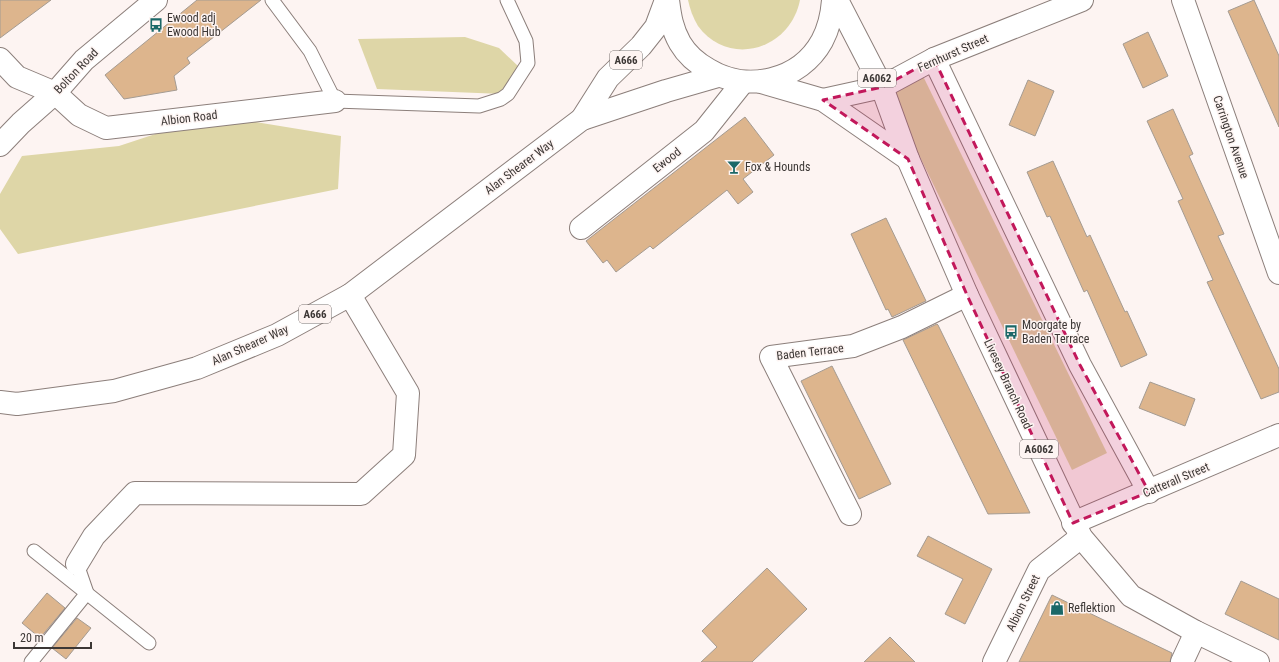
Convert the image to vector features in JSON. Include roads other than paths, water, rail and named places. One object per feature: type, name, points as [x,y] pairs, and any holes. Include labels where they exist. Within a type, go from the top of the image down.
[{"type":"main road","name":"Bolton Road","points":[[0,145],[21,123],[56,93],[84,60],[156,0]]},
{"type":"main road","name":"A666","points":[[667,0],[671,22],[681,44],[697,63],[718,76],[752,82],[785,75],[807,61],[822,41],[832,18],[833,0]]},
{"type":"main road","name":"Alan Shearer Way","points":[[582,119],[608,78],[641,46],[656,26],[667,0]]},
{"type":"main road","name":"Livesey Branch Road","points":[[837,0],[882,88],[908,159],[967,295],[1077,530],[1131,596],[1196,632],[1258,662]]},
{"type":"main road","name":"Fernhurst Street","points":[[823,100],[882,88],[934,59],[1082,0]]},
{"type":"main road","name":"Carrington Avenue","points":[[1183,0],[1279,273]]},
{"type":"main road","points":[[0,59],[17,76],[56,93]]},
{"type":"main road","points":[[934,59],[1080,365],[1149,492]]},
{"type":"main road","name":"Alan Shearer Way","points":[[0,402],[17,404],[114,391],[198,368],[276,335],[350,295],[582,119],[666,91],[718,76]]},
{"type":"main road","points":[[752,82],[823,100],[908,159]]},
{"type":"main road","name":"Ewood","points":[[581,228],[704,131],[752,82]]},
{"type":"main road","name":"Albion Road","points":[[56,93],[79,115],[106,128],[335,101]]},
{"type":"main road","points":[[77,564],[94,536],[135,493],[361,494],[404,455],[408,393],[350,295]]},
{"type":"main road","name":"Baden Terrace","points":[[850,514],[771,357],[854,346],[902,328],[967,295]]},
{"type":"main road","name":"Catterall Street","points":[[1077,530],[1149,492],[1279,435]]},
{"type":"main road","name":"Albion Street","points":[[994,662],[1039,570],[1077,530]]},
{"type":"main road","points":[[1182,662],[1196,632]]},
{"type":"lane","points":[[272,0],[310,51],[335,101],[479,106],[501,99],[508,94],[528,63],[526,41],[507,0]]},
{"type":"lane","points":[[34,551],[149,643]]},
{"type":"lane","points":[[77,564],[87,593]]},
{"type":"lane","points":[[31,662],[87,593]]},
{"type":"place","name":"Ewood adj Ewood Hub","points":[[156,25]]},
{"type":"place","name":"Fox & Hounds","points":[[734,167]]},
{"type":"place","name":"Moorgate by Baden Terrace","points":[[1011,332]]},
{"type":"place","name":"Reflektion","points":[[1057,608]]}]
